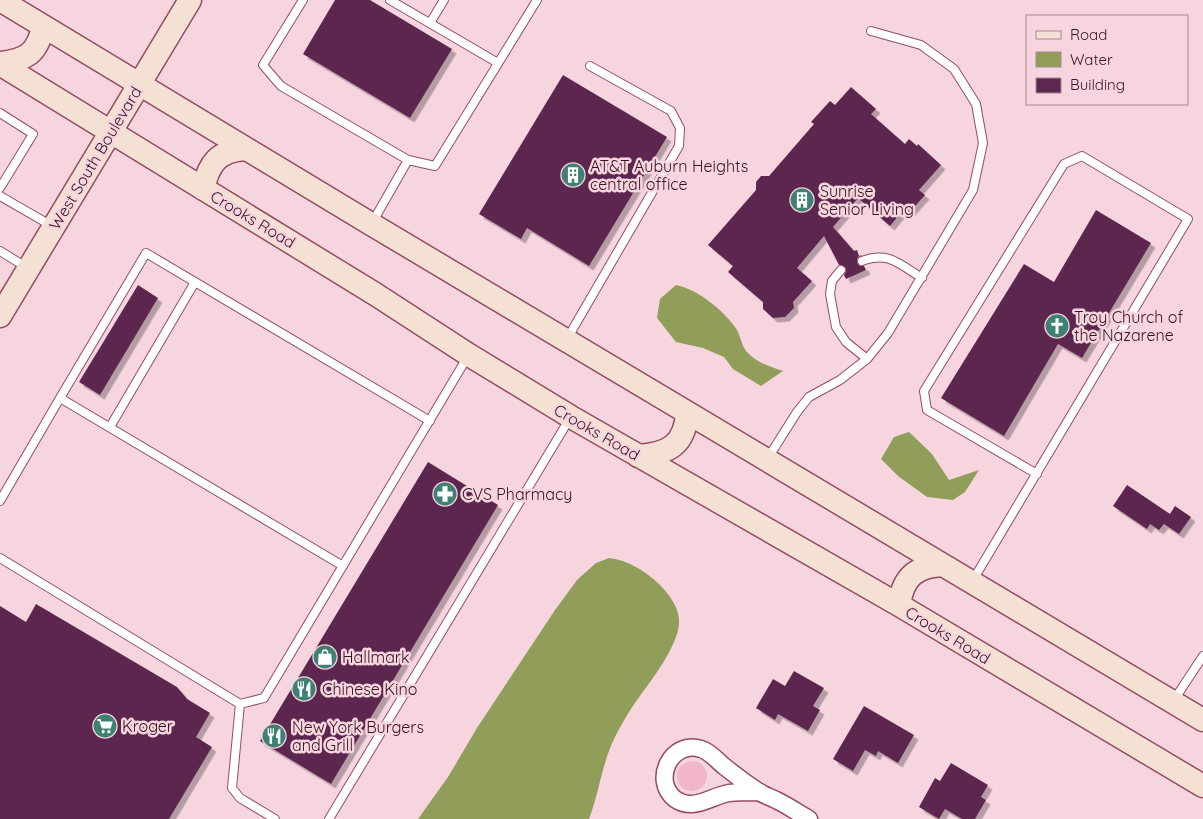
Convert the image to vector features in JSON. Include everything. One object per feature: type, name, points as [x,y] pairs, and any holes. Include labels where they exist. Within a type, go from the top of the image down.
[{"type":"main road","points":[[0,0],[138,85],[1203,720]]},
{"type":"main road","name":"West South Boulevard","points":[[0,316],[190,0]]},
{"type":"main road","points":[[0,64],[18,61],[26,57],[36,48],[43,27]]},
{"type":"main road","name":"Crooks Road","points":[[0,64],[376,294],[469,355],[571,417],[899,605],[1203,786]]},
{"type":"main road","points":[[203,189],[211,165],[220,156],[232,150],[245,149]]},
{"type":"main road","points":[[638,456],[655,455],[665,452],[682,435],[687,413]]},
{"type":"main road","points":[[899,605],[906,582],[915,572],[928,566],[944,565]]},
{"type":"street","points":[[760,792],[730,793],[696,804],[682,803],[668,791],[664,772],[667,763],[678,751],[695,747],[709,752],[726,768],[760,792],[809,819]]},
{"type":"lane","points":[[303,0],[263,65],[281,86],[408,160],[435,166],[537,0]]},
{"type":"lane","points":[[390,0],[498,63]]},
{"type":"lane","points":[[430,23],[444,0]]},
{"type":"lane","points":[[767,460],[797,412],[809,397],[840,380],[867,359],[888,333],[973,190],[983,143],[976,104],[954,69],[921,45],[872,31]]},
{"type":"lane","points":[[566,340],[679,146],[680,128],[671,111],[590,66]]},
{"type":"lane","points":[[0,113],[33,134],[0,188]]},
{"type":"lane","points":[[972,582],[1037,474],[1188,219],[1082,156],[1064,164],[924,391],[927,410],[1037,474]]},
{"type":"lane","points":[[371,224],[408,160]]},
{"type":"lane","points":[[0,196],[53,227]]},
{"type":"lane","points":[[0,251],[28,268]]},
{"type":"lane","points":[[0,501],[146,253],[430,421]]},
{"type":"lane","points":[[862,261],[875,256],[887,258],[922,278]]},
{"type":"lane","points":[[841,270],[832,281],[830,294],[836,327],[846,342],[867,359]]},
{"type":"lane","points":[[110,427],[195,282]]},
{"type":"lane","points":[[0,558],[240,704],[264,698],[469,355]]},
{"type":"lane","points":[[60,398],[343,566]]},
{"type":"lane","points":[[329,819],[571,417]]},
{"type":"lane","points":[[1173,702],[1203,656]]},
{"type":"lane","points":[[240,704],[232,788],[240,798],[275,819]]},
{"type":"shaded area","points":[[692,761],[703,765],[707,776],[703,787],[692,791],[681,787],[677,776],[681,765]]},
{"type":"water","points":[[676,285],[701,296],[724,314],[737,330],[746,351],[756,360],[783,371],[761,386],[733,369],[724,357],[703,348],[676,342],[657,318],[660,299]]},
{"type":"water","points":[[909,432],[932,454],[949,480],[979,470],[965,492],[953,500],[927,497],[898,476],[881,459],[894,437]]},
{"type":"water","points":[[609,558],[629,564],[654,579],[672,600],[677,609],[679,619],[678,630],[668,654],[629,712],[614,739],[606,758],[589,819],[418,819],[448,777],[477,728],[555,610],[577,580],[596,563]]},
{"type":"building","points":[[335,0],[370,0],[452,49],[410,118],[303,54]]},
{"type":"building","name":"AT&T Auburn Heights central office","points":[[563,75],[667,137],[589,266],[527,228],[521,239],[479,214]]},
{"type":"building","name":"Sunrise Senior Living","points":[[851,87],[876,109],[871,114],[905,144],[909,139],[917,146],[918,144],[941,165],[919,190],[925,195],[909,213],[904,209],[890,226],[858,198],[833,227],[854,251],[857,250],[859,256],[857,263],[860,266],[864,266],[866,270],[846,279],[844,275],[846,268],[839,265],[824,236],[797,268],[812,281],[793,302],[794,308],[785,317],[773,318],[763,309],[763,302],[728,272],[733,266],[708,245],[756,190],[756,182],[761,176],[769,176],[814,124],[811,122],[830,101],[835,105]]},
{"type":"building","name":"Troy Church of the Nazarene","points":[[1096,210],[1151,243],[1082,358],[1058,344],[1004,436],[941,398],[1024,264],[1054,282]]},
{"type":"building","points":[[138,285],[158,298],[100,395],[79,382]]},
{"type":"building","points":[[428,462],[498,505],[331,784],[260,741]]},
{"type":"building","points":[[1127,485],[1170,514],[1175,506],[1191,517],[1179,534],[1164,524],[1159,530],[1150,524],[1147,529],[1113,506]]},
{"type":"building","points":[[36,604],[177,687],[187,699],[210,713],[196,737],[212,747],[169,819],[0,819],[0,606],[26,622]]},
{"type":"building","points":[[794,671],[824,688],[813,706],[820,710],[808,731],[778,714],[775,720],[756,708],[773,679],[785,686]]},
{"type":"building","points":[[864,706],[914,735],[898,763],[878,751],[876,756],[865,750],[853,771],[833,759]]},
{"type":"building","points":[[951,763],[988,785],[981,797],[986,800],[975,819],[962,819],[945,809],[939,819],[919,807],[935,778],[940,781]]},
{"type":"place","name":"AT&T Auburn Heights central office","points":[[573,175]]},
{"type":"place","name":"Sunrise Senior Living","points":[[802,200]]},
{"type":"place","name":"Troy Church of the Nazarene","points":[[1057,326]]},
{"type":"place","name":"CVS Pharmacy","points":[[445,494]]},
{"type":"place","name":"Hallmark","points":[[325,657]]},
{"type":"place","name":"Chinese Kino","points":[[304,689]]},
{"type":"place","name":"Kroger","points":[[105,726]]},
{"type":"place","name":"New York Burgers and Grill","points":[[274,736]]}]
